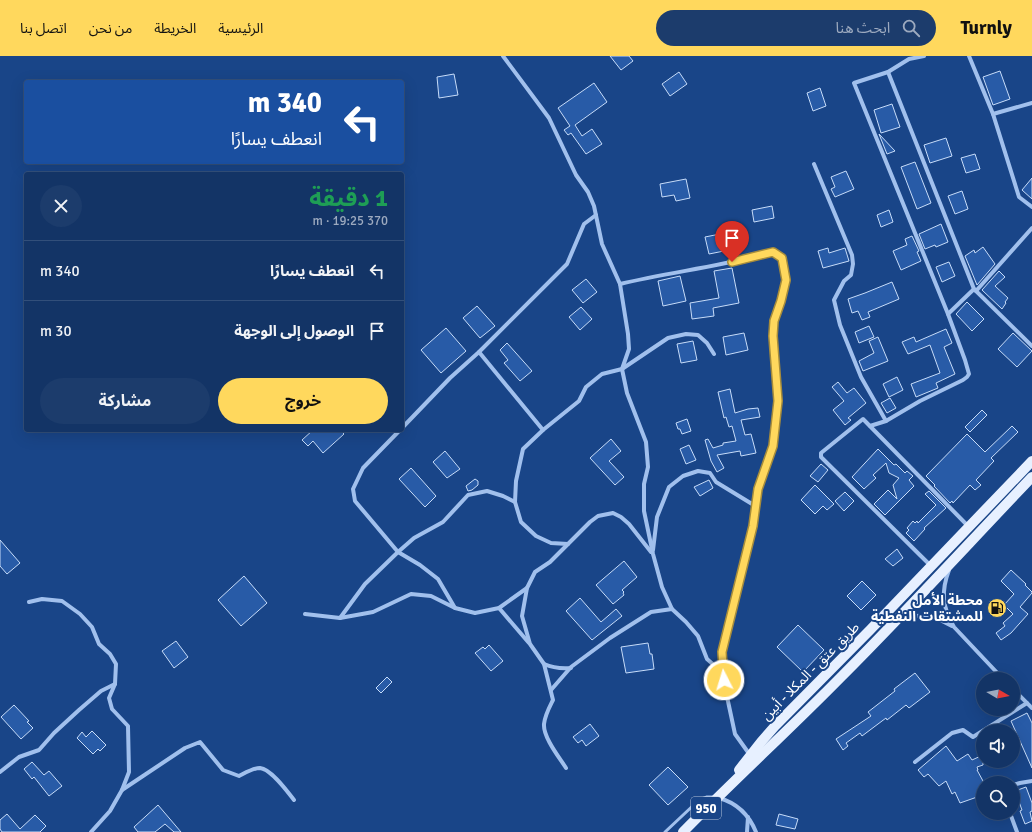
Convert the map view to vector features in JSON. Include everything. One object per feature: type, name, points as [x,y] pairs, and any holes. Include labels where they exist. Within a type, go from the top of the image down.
[{"type":"main road","name":"طريق عتق - المكلا - أبين","points":[[731,784],[750,755],[775,726],[1032,461]]},
{"type":"main road","name":"طريق عتق - المكلا - أبين","points":[[683,832],[717,797],[807,711],[1032,477]]},
{"type":"street","points":[[503,56],[549,118],[576,175],[594,206],[602,244],[620,284],[629,349],[622,369],[627,393],[646,442],[648,467],[644,484],[644,511],[662,587],[672,609],[698,636],[707,659],[716,667],[723,668]]},
{"type":"street","points":[[870,426],[886,421],[920,401],[967,377],[969,374],[948,314],[854,83],[888,72],[909,59],[924,56]]},
{"type":"street","points":[[969,56],[993,114],[1019,197],[1032,207]]},
{"type":"street","points":[[888,72],[975,290],[1032,346]]},
{"type":"street","points":[[993,114],[1032,103]]},
{"type":"street","points":[[814,164],[852,254],[853,264],[851,275],[844,281],[834,300],[840,325],[861,377],[886,421]]},
{"type":"street","points":[[404,426],[450,378],[479,352],[567,264],[584,224],[596,215]]},
{"type":"street","points":[[948,314],[975,290],[1032,228]]},
{"type":"street","points":[[620,284],[656,275],[747,259],[773,252],[782,258],[786,280],[774,321],[773,336],[778,401],[773,446],[758,489],[757,507],[722,652],[726,692],[735,734],[750,755]]},
{"type":"street","points":[[568,544],[551,543],[536,536],[521,522],[515,502],[516,481],[523,449],[543,430],[579,401],[586,387],[602,374],[622,369],[668,338],[686,334],[698,335],[707,343],[714,354]]},
{"type":"street","points":[[479,352],[543,430]]},
{"type":"street","points":[[931,566],[821,457],[821,453],[864,419],[969,527]]},
{"type":"street","points":[[398,432],[363,468],[353,489],[355,501],[398,552],[420,565],[438,579],[455,608]]},
{"type":"street","points":[[653,554],[657,517],[669,487],[682,476],[698,471],[710,473],[716,482],[757,507]]},
{"type":"street","points":[[340,618],[365,584],[398,552],[414,538],[443,522],[468,495],[487,491],[515,502]]},
{"type":"street","points":[[530,644],[522,616],[527,588],[535,572],[550,562],[590,522],[598,516],[612,513],[621,516],[653,554]]},
{"type":"street","points":[[952,561],[944,582],[944,600],[947,615],[954,627],[996,672]]},
{"type":"street","points":[[305,614],[340,618],[373,612],[411,594],[431,596],[455,608],[475,613],[499,608],[527,588]]},
{"type":"street","points":[[29,602],[42,598],[62,601],[80,614],[92,627],[99,644],[110,654],[116,664],[115,684],[110,698],[112,709],[128,726],[129,772],[122,790],[110,811],[91,832]]},
{"type":"street","points":[[499,608],[530,644],[544,664],[553,700],[547,712],[544,725],[550,745],[566,768]]},
{"type":"street","points":[[550,690],[572,667],[598,649],[610,638],[651,612],[672,609]]},
{"type":"street","points":[[898,618],[908,616],[925,616],[940,620],[954,627]]},
{"type":"street","points":[[544,664],[557,668],[572,667]]},
{"type":"street","points":[[0,772],[19,757],[39,750],[54,732],[79,710],[101,691],[115,684]]},
{"type":"street","points":[[1020,696],[1032,708]]},
{"type":"street","points":[[914,762],[952,733],[963,730],[973,737],[1027,703]]},
{"type":"street","points":[[122,790],[185,748],[200,742],[223,770],[239,776],[248,771],[260,768],[269,772],[294,800]]},
{"type":"street","points":[[1020,782],[1032,781]]},
{"type":"street","points":[[717,797],[736,806],[748,816],[756,832]]},
{"type":"street","points":[[747,832],[748,816]]},
{"type":"street","points":[[1013,820],[1017,832]]},
{"type":"lane","points":[[665,832],[699,800],[707,797],[717,797]]},
{"type":"building","points":[[610,56],[629,56],[633,61],[621,70]]},
{"type":"building","points":[[1000,71],[1010,99],[993,105],[983,77]]},
{"type":"building","points":[[679,72],[687,84],[670,96],[662,84]]},
{"type":"building","points":[[454,74],[458,95],[439,98],[437,77]]},
{"type":"building","points":[[594,83],[607,102],[575,125],[582,136],[592,129],[602,144],[586,154],[571,133],[568,135],[564,130],[570,126],[558,108]]},
{"type":"building","points":[[820,88],[826,106],[813,111],[807,93]]},
{"type":"building","points":[[892,104],[900,127],[881,133],[874,110]]},
{"type":"building","points":[[879,134],[895,151],[887,154]]},
{"type":"building","points":[[946,138],[952,156],[930,163],[924,145]]},
{"type":"building","points":[[975,154],[980,169],[966,173],[961,158]]},
{"type":"building","points":[[915,162],[931,203],[917,209],[901,167]]},
{"type":"building","points":[[846,171],[854,189],[835,197],[831,189],[835,187],[831,177]]},
{"type":"building","points":[[1032,178],[1032,199],[1022,190]]},
{"type":"building","points":[[686,179],[690,198],[676,201],[674,195],[662,197],[660,184]]},
{"type":"building","points":[[962,191],[968,209],[955,214],[948,196]]},
{"type":"building","points":[[772,206],[774,218],[754,222],[752,210]]},
{"type":"building","points":[[889,210],[893,222],[881,227],[877,215]]},
{"type":"building","points":[[941,224],[948,242],[936,247],[935,245],[925,249],[919,234]]},
{"type":"building","points":[[725,233],[729,250],[709,254],[705,237]]},
{"type":"building","points":[[912,236],[919,251],[917,252],[921,261],[901,270],[893,251],[907,245],[905,239]]},
{"type":"building","points":[[983,247],[995,264],[977,285],[965,256],[974,250],[975,253]]},
{"type":"building","points":[[828,248],[829,253],[845,248],[849,261],[823,268],[818,251]]},
{"type":"building","points":[[949,262],[955,276],[942,282],[936,267]]},
{"type":"building","points":[[732,268],[739,303],[713,308],[714,316],[692,319],[690,303],[719,298],[714,271]]},
{"type":"building","points":[[999,271],[1005,277],[995,286],[1008,298],[1002,309],[982,290]]},
{"type":"building","points":[[680,276],[686,301],[663,306],[658,281]]},
{"type":"building","points":[[586,279],[597,292],[583,303],[572,290]]},
{"type":"building","points":[[892,282],[899,299],[868,312],[870,317],[862,320],[858,311],[852,313],[848,299]]},
{"type":"building","points":[[967,302],[984,319],[972,331],[956,314]]},
{"type":"building","points":[[477,306],[495,326],[480,338],[463,318]]},
{"type":"building","points":[[581,307],[592,319],[580,330],[569,317]]},
{"type":"building","points":[[869,326],[874,337],[859,343],[855,332]]},
{"type":"building","points":[[446,328],[466,351],[441,373],[421,350]]},
{"type":"building","points":[[946,329],[952,343],[944,347],[955,374],[936,383],[938,388],[916,397],[911,384],[940,373],[930,345],[908,354],[902,342],[914,337],[916,342]]},
{"type":"building","points":[[744,333],[748,350],[726,355],[723,337]]},
{"type":"building","points":[[1013,333],[1032,351],[1017,367],[998,349]]},
{"type":"building","points":[[878,337],[888,361],[863,371],[859,361],[874,353],[869,341]]},
{"type":"building","points":[[693,341],[697,360],[681,363],[677,344]]},
{"type":"building","points":[[507,343],[532,371],[520,381],[504,363],[508,360],[500,350]]},
{"type":"building","points":[[897,377],[903,390],[889,397],[883,384]]},
{"type":"building","points":[[838,382],[847,393],[854,388],[866,403],[848,418],[851,420],[845,425],[833,410],[844,401],[832,387]]},
{"type":"building","points":[[730,389],[735,413],[758,408],[760,417],[741,420],[745,435],[751,434],[756,453],[741,456],[740,451],[717,455],[724,468],[717,472],[711,461],[705,440],[708,439],[713,448],[723,445],[723,443],[736,441],[732,426],[729,427],[726,417],[724,418],[718,392]]},
{"type":"building","points":[[890,398],[896,408],[887,413],[881,403]]},
{"type":"building","points":[[982,410],[987,415],[970,432],[965,427]]},
{"type":"building","points":[[687,419],[691,431],[682,434],[676,423]]},
{"type":"building","points":[[1012,426],[1018,432],[991,458],[994,461],[976,480],[981,485],[975,490],[970,485],[953,503],[952,501],[950,503],[926,476],[967,434],[985,452]]},
{"type":"building","points":[[311,432],[342,432],[344,434],[323,453],[313,441],[308,446],[302,440]]},
{"type":"building","points":[[611,439],[621,451],[609,461],[624,477],[615,485],[590,458]]},
{"type":"building","points":[[689,445],[696,460],[686,464],[680,449]]},
{"type":"building","points":[[878,449],[894,465],[896,464],[905,473],[907,471],[913,476],[909,480],[914,486],[885,515],[874,504],[888,490],[897,499],[893,485],[899,478],[889,473],[886,463],[873,475],[876,478],[864,489],[852,477]]},
{"type":"building","points":[[445,451],[460,469],[447,478],[433,462]]},
{"type":"building","points":[[821,464],[828,470],[818,482],[810,476]]},
{"type":"building","points":[[411,468],[436,496],[425,507],[399,479]]},
{"type":"building","points":[[475,479],[478,481],[478,485],[472,490],[468,491],[466,486]]},
{"type":"building","points":[[709,480],[713,488],[700,496],[694,487]]},
{"type":"building","points":[[815,485],[834,504],[827,510],[823,506],[815,514],[801,500]]},
{"type":"building","points":[[929,491],[946,508],[924,528],[925,529],[914,541],[906,533],[909,530],[907,528],[913,521],[915,523],[917,521],[918,523],[936,505],[925,494]]},
{"type":"building","points":[[845,492],[854,501],[844,511],[835,501]]},
{"type":"building","points":[[0,540],[20,563],[7,574],[0,566]]},
{"type":"building","points":[[897,549],[903,558],[893,566],[885,559]]},
{"type":"building","points":[[624,561],[637,577],[622,590],[624,595],[613,604],[596,585]]},
{"type":"building","points":[[1011,570],[1026,584],[1025,585],[1032,593],[1020,607],[1028,614],[1011,633],[1001,640],[996,633],[1005,626],[1003,623],[1013,614],[1004,605],[1014,594],[1001,581]]},
{"type":"building","points":[[244,576],[267,603],[241,626],[218,600]]},
{"type":"building","points":[[862,581],[876,595],[861,610],[847,596]]},
{"type":"building","points":[[580,598],[601,622],[616,609],[622,616],[592,640],[566,611]]},
{"type":"building","points":[[798,625],[824,650],[803,672],[777,647]]},
{"type":"building","points":[[176,641],[188,657],[174,668],[162,651]]},
{"type":"building","points":[[648,643],[650,654],[652,654],[654,669],[626,673],[621,647]]},
{"type":"building","points":[[489,645],[503,661],[491,671],[475,653],[483,647],[485,649]]},
{"type":"building","points":[[915,673],[930,692],[909,708],[906,705],[887,720],[886,718],[862,736],[860,733],[846,743],[848,746],[843,750],[836,739],[871,716],[868,712]]},
{"type":"building","points":[[387,677],[392,682],[381,693],[376,688]]},
{"type":"building","points":[[14,705],[29,721],[27,722],[33,728],[21,739],[1,717]]},
{"type":"building","points":[[1027,713],[1032,723],[1032,768],[1020,741],[1020,724],[1012,724],[1011,721]]},
{"type":"building","points":[[590,724],[599,736],[586,746],[582,740],[578,743],[573,737]]},
{"type":"building","points":[[92,731],[106,745],[100,751],[98,749],[93,754],[77,738],[82,732],[86,737]]},
{"type":"building","points":[[946,746],[957,761],[968,754],[972,760],[976,758],[976,768],[980,776],[976,776],[976,797],[960,803],[955,792],[952,794],[946,781],[939,786],[928,774],[924,777],[918,770]]},
{"type":"building","points":[[32,762],[44,775],[49,771],[62,786],[49,796],[34,777],[32,779],[24,769]]},
{"type":"building","points":[[668,767],[688,787],[668,805],[649,785]]},
{"type":"building","points":[[1026,787],[1032,803],[1032,811],[1030,812],[1032,821],[1025,824],[1020,811],[1022,810],[1020,805],[1020,789]]},
{"type":"building","points":[[158,805],[181,832],[174,832],[165,824],[155,832],[138,832],[134,827]]},
{"type":"building","points":[[7,814],[20,829],[35,815],[46,826],[40,832],[2,832],[0,829],[0,820]]},
{"type":"building","points":[[779,814],[798,819],[795,829],[776,825]]},
{"type":"place","name":"محطة الأمل للمشتقات النفطية","points":[[997,608]]},
{"type":"route","points":[[724,680],[722,652],[753,526],[757,507],[758,489],[773,446],[778,401],[776,355],[773,336],[774,321],[786,280],[782,258],[773,252],[732,262]]}]
